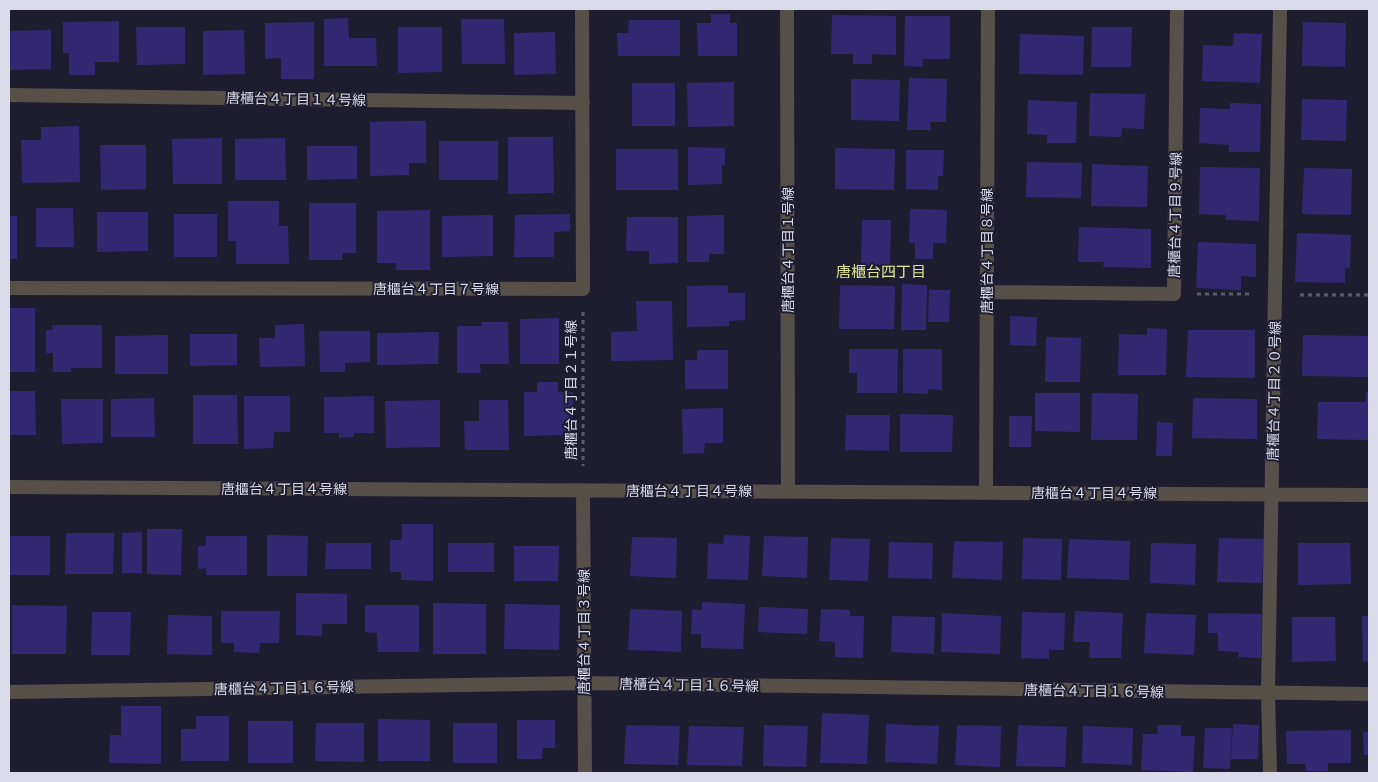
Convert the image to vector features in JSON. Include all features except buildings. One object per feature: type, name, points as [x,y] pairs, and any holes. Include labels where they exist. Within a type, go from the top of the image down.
[{"type":"street","points":[[582,9],[583,289]]},
{"type":"street","name":"唐櫃台４丁目１号線","points":[[787,9],[788,491]]},
{"type":"street","name":"唐櫃台４丁目８号線","points":[[986,492],[988,9]]},
{"type":"street","name":"唐櫃台４丁目９号線","points":[[987,292],[1174,294],[1177,9]]},
{"type":"street","name":"唐櫃台４丁目２０号線","points":[[1270,773],[1268,693],[1280,9]]},
{"type":"street","name":"唐櫃台４丁目１４号線","points":[[9,95],[583,103]]},
{"type":"street","name":"唐櫃台４丁目７号線","points":[[9,288],[583,289]]},
{"type":"street","name":"唐櫃台４丁目４号線","points":[[9,487],[1369,495]]},
{"type":"street","name":"唐櫃台４丁目３号線","points":[[583,490],[585,773]]},
{"type":"street","name":"唐櫃台４丁目１６号線","points":[[9,692],[584,683],[1369,694]]},
{"type":"path","name":"唐櫃台４丁目２１号線","points":[[583,289],[583,490]]},
{"type":"district","name":"唐櫃台四丁目","points":[[881,272]]}]
